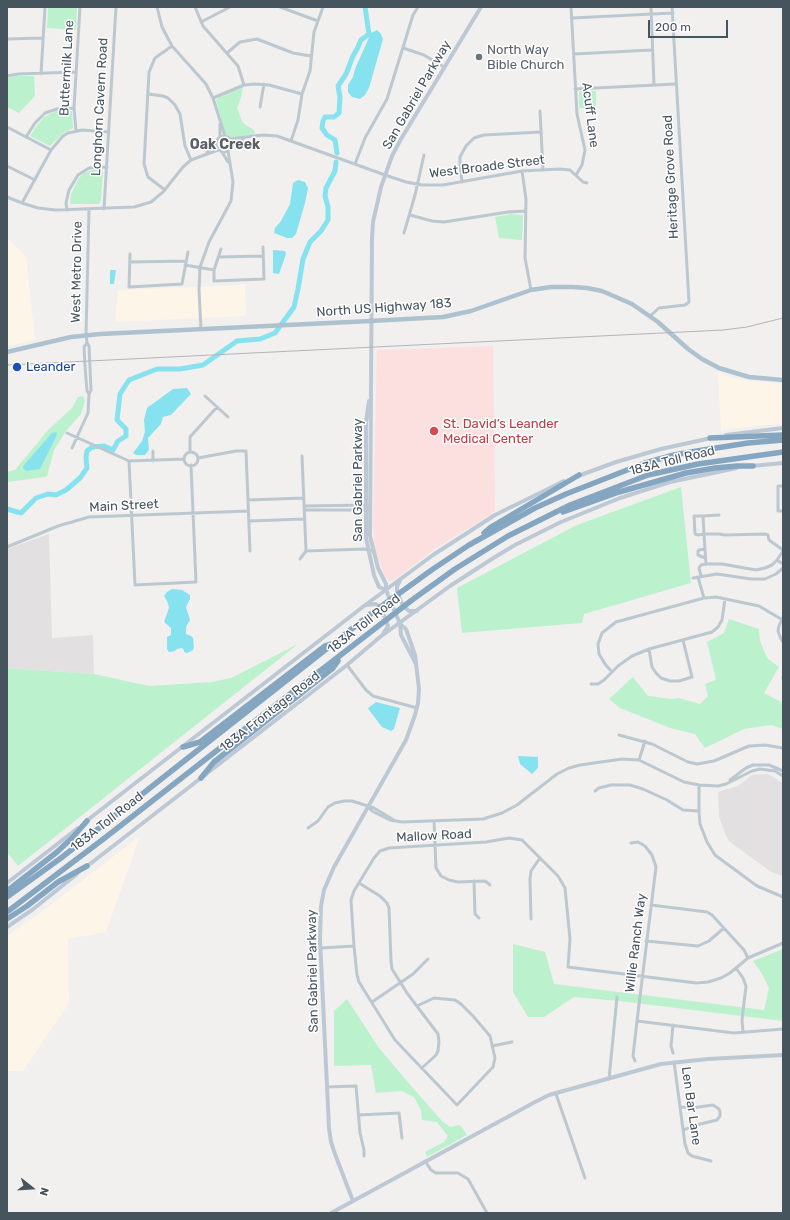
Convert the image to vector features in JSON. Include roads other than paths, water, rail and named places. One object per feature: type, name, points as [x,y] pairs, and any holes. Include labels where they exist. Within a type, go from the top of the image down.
[{"type":"highway","points":[[710,438],[783,435]]},
{"type":"highway","name":"183A Toll Road","points":[[7,896],[61,858],[335,644],[372,613],[433,569],[477,540],[535,508],[566,494],[645,463],[674,455],[697,451],[748,443],[783,440]]},
{"type":"highway","name":"183A Toll Road","points":[[7,912],[428,588],[476,555],[508,536],[570,505],[648,475],[698,464],[783,452]]},
{"type":"highway","points":[[531,524],[619,492],[686,473],[715,468],[753,466]]},
{"type":"highway","points":[[477,540],[491,527],[579,475]]},
{"type":"highway","points":[[183,747],[200,742],[325,646],[335,644]]},
{"type":"highway","points":[[201,778],[214,762],[333,668],[342,655]]},
{"type":"highway","points":[[7,891],[57,852],[87,821]]},
{"type":"highway","points":[[7,919],[27,906],[58,882],[87,866]]},
{"type":"main road","name":"San Gabriel Parkway","points":[[353,1201],[331,1142],[329,1128],[320,922],[321,906],[326,884],[334,867],[406,740],[417,708],[419,689],[416,664],[402,635],[400,624],[386,590],[386,584],[370,550],[368,508],[373,227],[377,204],[392,156],[481,7]]},
{"type":"main road","name":"North US Highway 183","points":[[7,352],[86,335],[437,318],[478,309],[531,290],[558,287],[577,287],[592,289],[624,300],[650,316],[688,349],[702,359],[719,368],[749,377],[783,380]]},
{"type":"main road","name":"183A Frontage Road","points":[[7,883],[364,606],[446,545],[495,515],[579,475],[616,462],[661,449],[710,438],[783,428]]},
{"type":"main road","name":"183A Frontage Road","points":[[7,927],[32,910],[347,665],[380,637],[400,624],[450,586],[495,557],[538,533],[573,516],[620,498],[670,482],[753,466],[783,463]]},
{"type":"main road","points":[[401,579],[397,586],[397,592],[403,606],[409,610],[417,611]]},
{"type":"main road","points":[[364,606],[376,604],[381,608],[388,626],[380,637]]},
{"type":"main road","points":[[331,1213],[424,1161],[535,1102],[556,1094],[660,1064],[783,1054]]},
{"type":"street","points":[[41,74],[45,7]]},
{"type":"street","name":"Buttermilk Lane","points":[[76,131],[74,108],[80,7]]},
{"type":"street","name":"Longhorn Cavern Road","points":[[104,209],[116,7]]},
{"type":"street","points":[[156,7],[162,27],[172,46],[206,84],[213,98],[225,136],[230,139],[231,145],[228,150],[233,182],[231,201],[209,242],[200,267],[199,290],[201,329]]},
{"type":"street","points":[[195,7],[203,26],[238,66],[244,85]]},
{"type":"street","points":[[201,22],[230,7]]},
{"type":"street","points":[[280,7],[318,21]]},
{"type":"street","points":[[291,141],[298,120],[302,94],[310,71],[314,32],[323,7]]},
{"type":"street","points":[[356,164],[366,138],[387,99],[413,15],[418,7]]},
{"type":"street","name":"Acuff Lane","points":[[571,7],[577,114],[585,150],[582,165],[576,175]]},
{"type":"street","points":[[651,7],[654,85]]},
{"type":"street","name":"Heritage Grove Road","points":[[650,316],[659,308],[685,305],[689,302],[672,7]]},
{"type":"street","points":[[572,18],[673,14]]},
{"type":"street","points":[[7,39],[43,38]]},
{"type":"street","points":[[227,53],[240,42],[257,39],[293,53],[311,56]]},
{"type":"street","points":[[164,190],[148,177],[144,164],[149,72],[151,64],[155,58],[172,46]]},
{"type":"street","points":[[403,48],[424,55],[444,67]]},
{"type":"street","points":[[574,54],[652,50]]},
{"type":"street","points":[[7,76],[76,72]]},
{"type":"street","points":[[213,98],[244,85],[264,84],[302,94]]},
{"type":"street","points":[[260,107],[264,84]]},
{"type":"street","points":[[576,89],[676,84]]},
{"type":"street","points":[[148,94],[163,96],[168,98],[176,105],[180,114],[184,146],[191,160]]},
{"type":"street","points":[[26,137],[35,123],[45,113],[57,109],[74,108]]},
{"type":"street","points":[[540,111],[543,170]]},
{"type":"street","points":[[205,154],[220,137],[220,122]]},
{"type":"street","points":[[7,127],[50,150]]},
{"type":"street","points":[[22,203],[50,150],[62,136],[76,131],[109,132]]},
{"type":"street","points":[[462,182],[460,157],[466,146],[474,138],[484,135],[541,132]]},
{"type":"street","points":[[220,137],[225,136]]},
{"type":"street","name":"West Broade Street","points":[[230,139],[268,136],[291,141],[385,175],[418,185],[437,186],[522,171],[565,169],[576,175],[583,182],[587,183]]},
{"type":"street","name":"West Broade Street","points":[[231,145],[248,138]]},
{"type":"street","points":[[216,143],[231,168]]},
{"type":"street","points":[[7,197],[38,208],[66,210],[134,207],[151,202],[191,160],[205,154],[228,150]]},
{"type":"street","points":[[404,233],[418,185],[424,155]]},
{"type":"street","points":[[7,166],[35,180]]},
{"type":"street","points":[[66,210],[69,190],[78,175],[89,168],[107,167]]},
{"type":"street","points":[[522,171],[526,195],[525,258],[531,290]]},
{"type":"street","name":"West Metro Drive","points":[[72,448],[88,412],[89,394],[91,390],[89,346],[86,335],[89,209]]},
{"type":"street","points":[[410,215],[432,222],[444,222],[508,212],[526,211]]},
{"type":"street","points":[[221,249],[214,270],[214,281],[220,282],[264,279],[263,247]]},
{"type":"street","points":[[130,254],[129,287],[182,284],[188,252]]},
{"type":"street","points":[[218,257],[263,256]]},
{"type":"street","points":[[130,262],[186,263],[214,270]]},
{"type":"street","points":[[205,396],[228,417]]},
{"type":"street","points":[[190,452],[190,437],[217,407]]},
{"type":"street","points":[[67,433],[129,461],[184,459]]},
{"type":"street","points":[[153,451],[153,461]]},
{"type":"street","points":[[191,466],[198,458],[236,451],[246,451],[250,552]]},
{"type":"street","points":[[190,452],[196,454],[198,458]]},
{"type":"street","points":[[184,459],[186,454],[190,452]]},
{"type":"street","points":[[300,559],[306,551],[302,456]]},
{"type":"street","points":[[184,459],[186,464],[191,466]]},
{"type":"street","points":[[129,461],[135,584],[196,582],[191,466]]},
{"type":"street","points":[[783,486],[778,486],[778,511],[783,511]]},
{"type":"street","points":[[248,500],[304,498]]},
{"type":"street","points":[[304,508],[368,508]]},
{"type":"street","points":[[304,508],[343,510],[368,508]]},
{"type":"street","name":"Main Street","points":[[7,547],[70,522],[89,517],[248,510]]},
{"type":"street","points":[[704,598],[699,568],[701,565],[722,564],[756,570],[772,565],[783,551],[769,540],[768,535],[766,534],[695,534],[694,516],[719,515]]},
{"type":"street","points":[[703,516],[706,564]]},
{"type":"street","points":[[249,521],[304,519]]},
{"type":"street","points":[[705,549],[698,551],[698,555],[705,558]]},
{"type":"street","points":[[306,551],[370,550]]},
{"type":"street","points":[[777,560],[783,564]]},
{"type":"street","points":[[693,578],[717,574],[751,579],[765,579],[776,574],[783,568]]},
{"type":"street","points":[[612,672],[605,664],[600,654],[598,644],[602,633],[616,622],[704,598],[716,597],[759,606],[782,618],[778,631],[780,639],[783,642]]},
{"type":"street","points":[[591,684],[598,684],[604,680],[632,656],[649,649],[712,632],[718,627],[722,620],[725,599]]},
{"type":"street","points":[[649,649],[652,667],[661,678],[670,681],[679,681],[692,677],[683,640]]},
{"type":"street","points":[[347,665],[366,690],[373,696],[417,708]]},
{"type":"street","points":[[619,735],[645,741],[688,762],[697,764],[714,761],[749,746],[770,745],[783,748]]},
{"type":"street","points":[[639,760],[645,741]]},
{"type":"street","points":[[308,828],[317,822],[328,807],[335,802],[344,800],[374,808],[394,820],[410,822],[482,819],[502,813],[517,805],[557,774],[569,768],[622,759],[639,760],[684,782],[700,785],[711,786],[726,784],[752,771],[760,769],[775,771],[783,776]]},
{"type":"street","points":[[726,784],[739,772],[753,766],[769,765],[783,770]]},
{"type":"street","points":[[595,791],[598,788],[611,785],[630,785],[643,788],[683,810],[699,811]]},
{"type":"street","points":[[700,785],[700,824],[715,856],[757,886],[783,897]]},
{"type":"street","points":[[434,821],[436,868],[441,876],[458,882],[485,881],[490,885]]},
{"type":"street","name":"Mallow Road","points":[[492,1046],[495,1060],[493,1067],[457,1105],[395,1040],[359,982],[354,946],[351,900],[354,891],[374,858],[382,850],[389,848],[486,842],[509,838],[522,840],[558,876],[565,888],[570,939],[568,967],[642,976]]},
{"type":"street","name":"Willie Ranch Way","points":[[631,843],[638,842],[642,844],[654,859],[656,867],[633,1056],[635,1061]]},
{"type":"street","points":[[531,919],[531,871],[540,858]]},
{"type":"street","points":[[474,881],[475,914],[478,918]]},
{"type":"street","points":[[359,883],[380,896],[387,903],[389,912],[392,969],[400,983],[436,1031],[439,1042],[438,1051],[436,1055],[422,1068]]},
{"type":"street","points":[[651,905],[703,911],[712,915],[744,950],[748,958]]},
{"type":"street","points":[[646,941],[698,946],[708,941],[724,928]]},
{"type":"street","points":[[642,976],[696,983],[708,982],[721,978],[748,958],[783,943]]},
{"type":"street","points":[[321,948],[354,946]]},
{"type":"street","points":[[372,1002],[413,974],[428,958]]},
{"type":"street","points":[[736,968],[743,978],[746,986],[742,1020],[743,1032]]},
{"type":"street","points":[[609,1079],[617,997]]},
{"type":"street","points":[[417,1006],[434,998],[455,1000],[461,1004],[486,1030],[490,1036],[492,1046],[512,1042]]},
{"type":"street","points":[[637,1021],[734,1033],[783,1029]]},
{"type":"street","points":[[673,1025],[671,1046],[673,1053]]},
{"type":"street","name":"Len Bar Lane","points":[[674,1062],[688,1153],[692,1156],[710,1161]]},
{"type":"street","points":[[327,1087],[356,1086],[360,1132],[364,1156]]},
{"type":"street","points":[[556,1094],[584,1178]]},
{"type":"street","points":[[681,1107],[692,1108],[713,1105],[719,1109],[720,1112],[718,1120],[692,1126],[684,1130]]},
{"type":"street","points":[[359,1115],[399,1113],[402,1138]]},
{"type":"street","points":[[424,1161],[433,1172],[458,1173],[468,1179],[487,1213]]},
{"type":"water","points":[[377,30],[383,39],[369,88],[365,95],[360,99],[352,97],[348,92],[348,85],[353,77],[371,33]]},
{"type":"water","points":[[298,180],[305,182],[308,188],[296,234],[292,238],[287,238],[274,233],[275,228],[281,221],[290,204],[293,183]]},
{"type":"water","points":[[273,250],[285,251],[286,254],[279,274],[273,273]]},
{"type":"water","points":[[110,270],[116,270],[114,284],[110,284]]},
{"type":"water","points":[[187,388],[191,394],[171,415],[163,417],[161,424],[148,438],[149,450],[145,455],[136,455],[133,453],[142,441],[145,432],[144,420],[147,408],[173,389]]},
{"type":"water","points":[[56,432],[56,437],[40,469],[26,471],[23,468],[24,465],[52,433]]},
{"type":"water","points":[[172,589],[182,590],[190,595],[190,599],[186,607],[190,620],[186,627],[186,634],[193,638],[194,647],[193,650],[187,653],[184,652],[182,648],[169,652],[167,649],[167,637],[171,635],[171,628],[164,622],[169,608],[164,596]]},
{"type":"water","points":[[376,702],[400,708],[394,729],[391,731],[382,727],[369,710],[368,708]]},
{"type":"water","points":[[518,756],[538,757],[538,768],[532,774],[520,764]]},
{"type":"waterway","points":[[337,153],[335,140],[327,135],[322,128],[323,121],[325,117],[334,117],[339,113],[340,97],[338,86],[346,74],[361,40],[369,34],[365,7]]},
{"type":"waterway","points":[[7,509],[21,513],[36,498],[48,494],[56,495],[66,490],[80,478],[87,468],[87,451],[92,447],[104,446],[113,450],[118,441],[126,436],[126,429],[117,420],[120,394],[129,380],[157,369],[180,369],[203,365],[237,341],[260,339],[275,333],[294,307],[303,259],[310,242],[321,231],[328,220],[328,207],[325,196],[326,188],[335,171],[336,162]]},
{"type":"railway","points":[[7,365],[723,330],[747,327],[783,318]]},
{"type":"place","name":"North Way Bible Church","points":[[479,57]]},
{"type":"place","name":"Leander","points":[[17,367]]},
{"type":"place","name":"St. David’s Leander Medical Center","points":[[434,431]]},
{"type":"district","name":"Oak Creek","points":[[225,145]]}]
